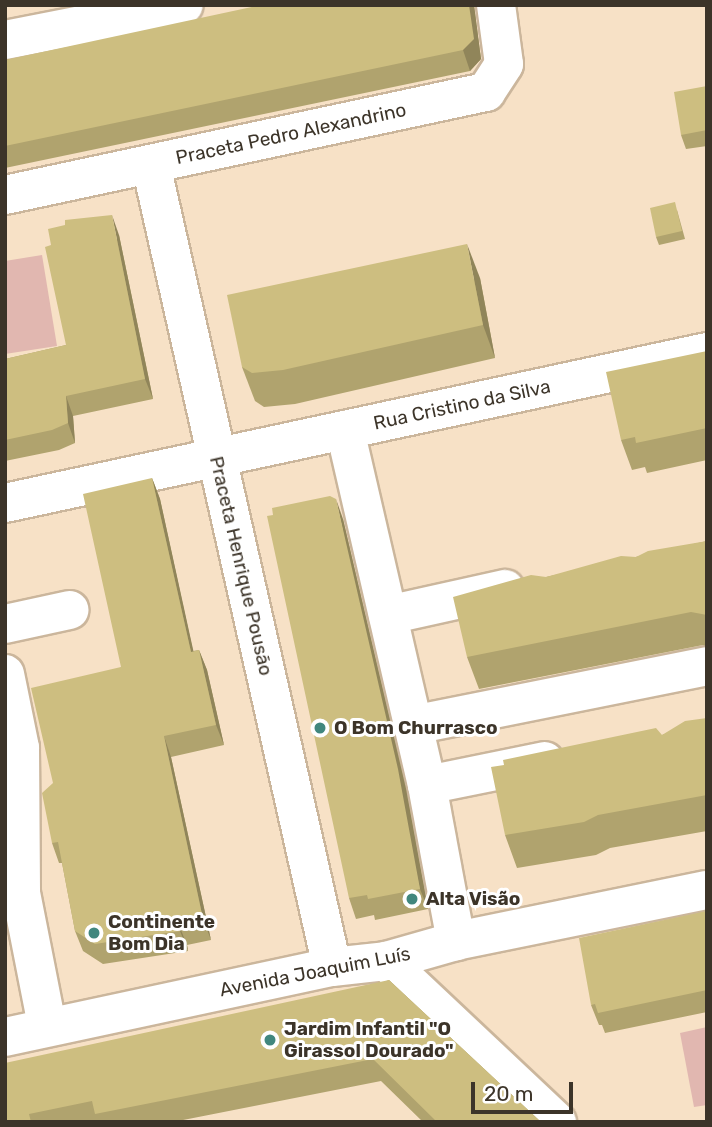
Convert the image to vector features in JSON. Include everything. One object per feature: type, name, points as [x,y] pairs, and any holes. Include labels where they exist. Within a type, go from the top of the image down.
[{"type":"street","points":[[5,40],[184,5]]},
{"type":"street","name":"Praceta Pedro Alexandrino","points":[[5,195],[486,92],[504,64],[496,5]]},
{"type":"street","name":"Praceta Henrique Pousão","points":[[151,165],[332,967]]},
{"type":"street","name":"Rua Cristino da Silva","points":[[5,503],[707,352]]},
{"type":"street","points":[[345,430],[413,725],[456,941]]},
{"type":"street","points":[[388,614],[536,582]]},
{"type":"street","points":[[5,624],[69,610]]},
{"type":"street","points":[[413,725],[707,666]]},
{"type":"street","points":[[5,674],[20,748],[21,893],[47,1026]]},
{"type":"street","points":[[426,785],[587,752]]},
{"type":"street","name":"Avenida Joaquim Luís","points":[[5,1037],[332,967],[386,961],[456,941],[707,890]]},
{"type":"street","points":[[386,961],[557,1122]]},
{"type":"shaded area","points":[[42,255],[57,346],[5,354],[5,261]]},
{"type":"shaded area","points":[[707,1027],[707,1105],[694,1107],[680,1033]]},
{"type":"building","points":[[261,5],[469,5],[474,39],[463,50],[5,146],[5,60]]},
{"type":"building","points":[[707,86],[707,130],[681,135],[674,92]]},
{"type":"building","points":[[675,202],[682,231],[656,237],[650,208]]},
{"type":"building","points":[[112,215],[145,379],[66,396],[68,423],[52,430],[5,440],[5,359],[66,345],[45,247],[51,245],[48,229],[65,225],[65,220]]},
{"type":"building","points":[[467,244],[483,325],[283,370],[252,373],[242,367],[227,295]]},
{"type":"building","points":[[707,351],[707,428],[636,443],[635,437],[621,440],[606,372]]},
{"type":"building","points":[[152,478],[191,652],[199,650],[216,725],[164,736],[203,919],[179,925],[180,931],[95,944],[75,931],[58,842],[52,843],[42,793],[53,783],[31,688],[121,667],[83,494]]},
{"type":"building","points":[[330,496],[336,499],[398,769],[420,889],[368,899],[367,895],[349,898],[267,516],[273,515],[272,508]]},
{"type":"building","points":[[707,541],[707,615],[691,612],[467,657],[453,597],[531,575],[546,577],[621,556],[636,557],[648,551]]},
{"type":"building","points":[[707,718],[707,795],[598,815],[584,822],[505,835],[491,767],[504,765],[503,760],[656,728],[662,735],[685,721]]},
{"type":"building","points":[[707,911],[707,990],[598,1013],[595,1004],[591,1005],[579,938]]},
{"type":"building","points":[[389,980],[541,1122],[437,1122],[373,1059],[95,1114],[92,1101],[29,1114],[31,1122],[5,1122],[5,1063]]},
{"type":"place","name":"O Bom Churrasco","points":[[320,728]]},
{"type":"place","name":"Alta Visão","points":[[412,899]]},
{"type":"place","name":"Continente Bom Dia","points":[[94,933]]},
{"type":"place","name":"Jardim Infantil \"O Girassol Dourado\"","points":[[270,1040]]}]
